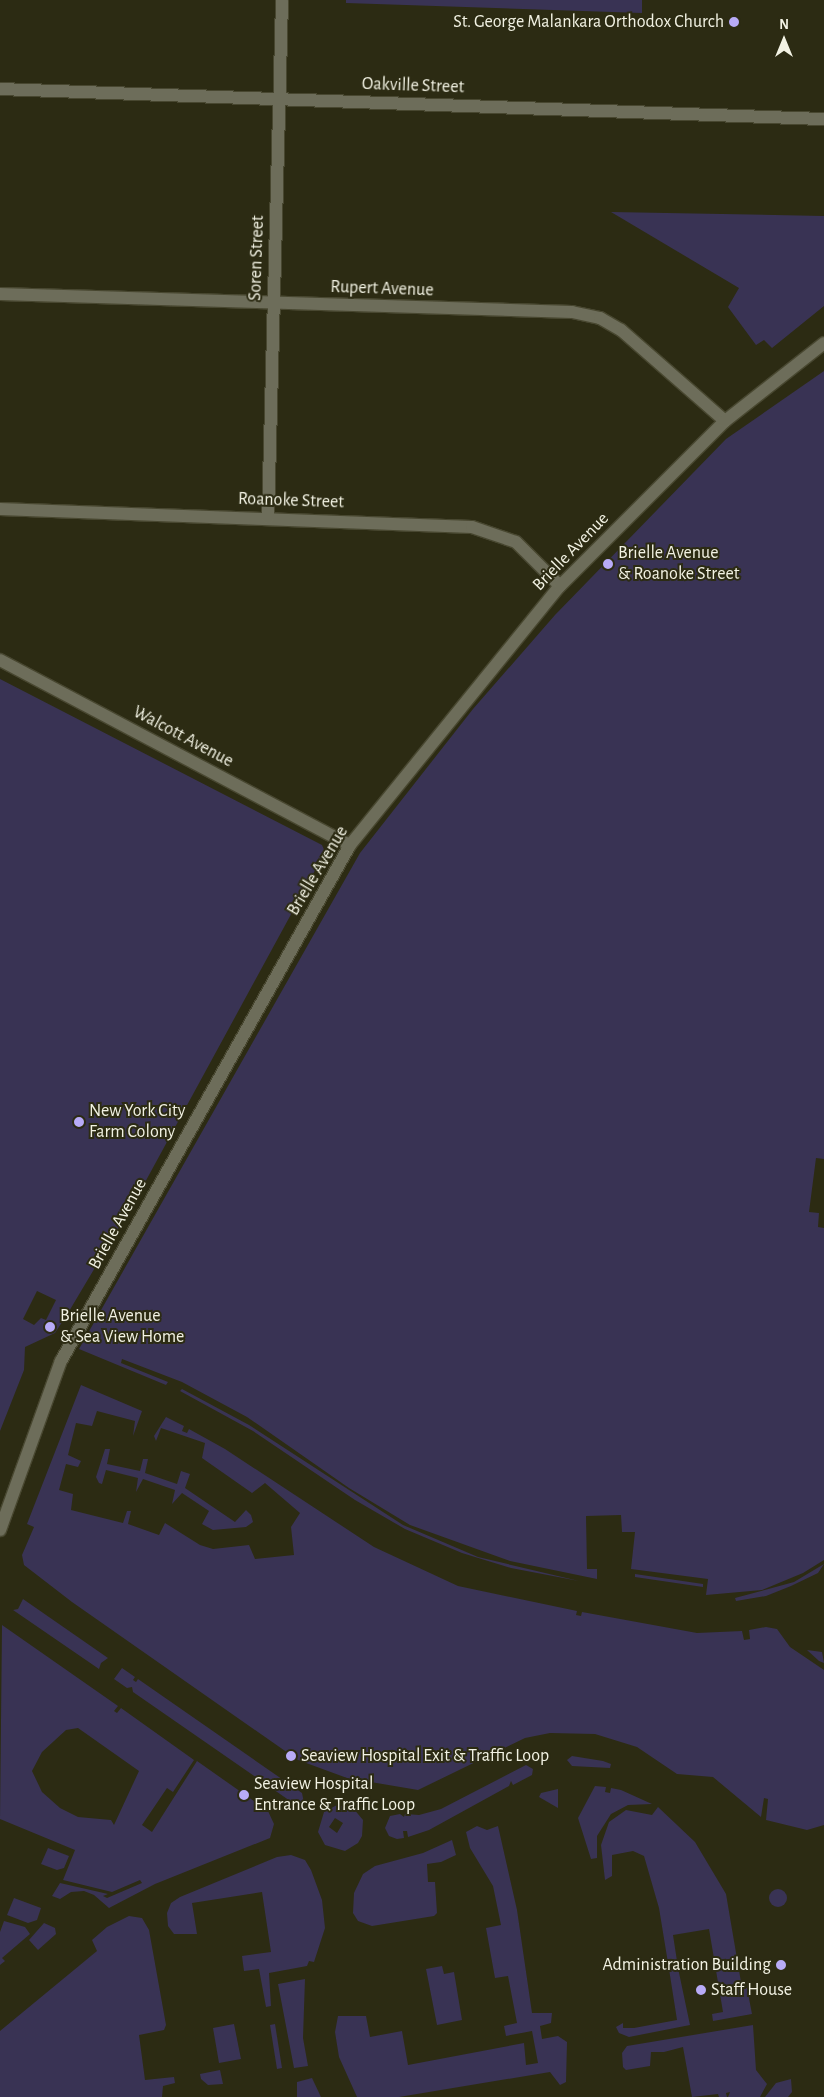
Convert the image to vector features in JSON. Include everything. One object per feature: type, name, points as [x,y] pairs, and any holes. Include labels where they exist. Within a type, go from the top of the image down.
[{"type":"street","name":"Soren Street","points":[[268,518],[282,0]]},
{"type":"street","name":"Oakville Street","points":[[0,89],[824,119]]},
{"type":"street","name":"Rupert Avenue","points":[[0,294],[572,312],[600,318],[633,338],[725,421]]},
{"type":"street","name":"Brielle Avenue","points":[[0,1530],[61,1361],[350,845],[560,586],[725,421],[824,342]]},
{"type":"street","name":"Roanoke Street","points":[[0,509],[472,527],[516,542],[560,586]]},
{"type":"street","name":"Walcott Avenue","points":[[0,660],[350,845]]},
{"type":"shaded area","points":[[346,0],[642,0],[642,13],[346,3]]},
{"type":"shaded area","points":[[611,212],[824,216],[824,306],[772,348],[764,340],[756,345],[728,307],[739,288]]},
{"type":"shaded area","points":[[824,371],[824,1159],[816,1158],[809,1212],[819,1213],[818,1227],[824,1228],[824,1560],[803,1573],[762,1590],[706,1595],[708,1579],[631,1569],[635,1532],[622,1532],[621,1515],[586,1516],[587,1569],[597,1569],[597,1579],[510,1561],[410,1525],[349,1488],[247,1417],[182,1382],[122,1359],[121,1363],[168,1382],[166,1385],[79,1349],[360,853],[473,709],[555,615],[726,439]]},
{"type":"shaded area","points":[[0,679],[322,845],[325,852],[137,1197],[68,1313],[55,1333],[25,1347],[24,1370],[0,1431]],"holes":[[[37,1291],[56,1300],[46,1320],[41,1318],[34,1325],[23,1319]]]},
{"type":"shaded area","points":[[81,1385],[142,1411],[133,1436],[135,1421],[97,1411],[92,1426],[76,1423],[68,1455],[81,1461],[78,1467],[66,1464],[59,1490],[73,1494],[71,1510],[123,1523],[127,1511],[131,1511],[128,1524],[159,1535],[165,1523],[200,1545],[213,1549],[249,1545],[255,1559],[294,1555],[291,1527],[300,1513],[265,1483],[252,1493],[202,1458],[205,1443],[161,1428],[156,1441],[154,1436],[166,1417],[184,1426],[182,1431],[187,1433],[189,1429],[225,1449],[374,1547],[458,1586],[577,1611],[576,1615],[581,1616],[582,1612],[697,1633],[742,1631],[744,1640],[750,1639],[749,1630],[766,1627],[777,1629],[790,1647],[824,1670],[824,1825],[807,1830],[766,1820],[768,1799],[764,1798],[761,1817],[713,1777],[677,1774],[637,1747],[595,1734],[550,1733],[525,1738],[418,1790],[347,1778],[298,1760],[72,1602],[24,1565],[22,1555],[34,1527],[27,1524]]},
{"type":"shaded area","points":[[182,1389],[249,1425],[403,1525],[478,1557],[579,1581],[511,1568],[462,1553],[405,1529],[355,1500],[253,1431],[180,1391]]},
{"type":"shaded area","points":[[105,1449],[110,1449],[107,1464],[140,1471],[143,1459],[148,1459],[145,1473],[177,1484],[181,1471],[190,1474],[185,1488],[235,1522],[246,1510],[251,1515],[253,1522],[246,1527],[213,1530],[202,1524],[209,1511],[182,1493],[172,1504],[175,1490],[143,1479],[136,1492],[138,1478],[106,1470],[102,1484],[99,1483],[96,1477]]},
{"type":"shaded area","points":[[824,1564],[818,1573],[791,1586],[766,1596],[736,1601],[735,1598],[794,1582]]},
{"type":"shaded area","points":[[635,1574],[703,1584],[703,1587],[635,1577]]},
{"type":"shaded area","points":[[23,1599],[108,1658],[101,1663],[99,1669],[13,1610],[18,1609]]},
{"type":"shaded area","points":[[2,1625],[118,1706],[114,1711],[117,1713],[121,1708],[194,1760],[173,1792],[167,1788],[142,1825],[152,1832],[197,1761],[268,1811],[274,1824],[270,1838],[155,1884],[109,1908],[94,1895],[84,1891],[71,1892],[60,1899],[52,1896],[60,1883],[108,1894],[103,1896],[107,1898],[142,1883],[140,1880],[112,1892],[63,1880],[75,1850],[0,1819]],"holes":[[[78,1728],[139,1771],[114,1825],[111,1820],[78,1817],[60,1808],[42,1792],[32,1771],[42,1752],[66,1730]]]},
{"type":"shaded area","points":[[807,1650],[822,1652],[824,1663],[819,1661]]},
{"type":"shaded area","points":[[122,1668],[135,1677],[133,1680],[136,1682],[138,1679],[302,1793],[304,1803],[293,1803],[133,1692],[132,1687],[127,1688],[114,1679]]},
{"type":"shaded area","points":[[572,1756],[603,1761],[611,1764],[610,1768],[572,1766],[567,1760]]},
{"type":"shaded area","points":[[526,1765],[533,1769],[532,1775],[513,1785],[511,1781],[509,1786],[429,1830],[408,1837],[407,1831],[403,1831],[404,1838],[397,1839],[389,1836],[385,1828],[390,1816],[400,1814],[404,1817],[405,1814],[419,1815],[441,1809]]},
{"type":"shaded area","points":[[595,1786],[606,1787],[605,1792],[610,1793],[611,1788],[621,1790],[652,1804],[628,1805],[611,1814],[597,1836],[597,1858],[591,1859],[578,1818]]},
{"type":"shaded area","points":[[558,1789],[558,1808],[539,1797],[541,1793]]},
{"type":"shaded area","points":[[337,1805],[353,1808],[363,1820],[362,1836],[358,1843],[345,1851],[325,1845],[318,1832],[324,1812]],"holes":[[[335,1818],[343,1823],[337,1833],[329,1827]]]},
{"type":"shaded area","points":[[658,1807],[695,1842],[726,1894],[742,1988],[747,1988],[752,2014],[713,2021],[712,2014],[723,2012],[709,1929],[673,1935],[677,1961],[668,1963],[659,1908],[644,1856],[633,1851],[612,1855],[612,1876],[605,1880],[601,1845],[609,1822],[626,1810],[652,1815]]},
{"type":"shaded area","points":[[477,1826],[487,1830],[498,1826],[517,1910],[532,2013],[552,2013],[551,2023],[540,2026],[542,2039],[558,2036],[567,2042],[566,2082],[560,2085],[550,2072],[399,2097],[357,2097],[339,2057],[335,2032],[338,2016],[366,2016],[370,2037],[402,2031],[408,2065],[524,2043],[526,2065],[538,2063],[532,2031],[506,2036],[504,2026],[517,2023],[508,1976],[495,1978],[486,1928],[501,1925],[493,1886],[470,1848],[466,1832]]},
{"type":"shaded area","points":[[452,1840],[456,1855],[441,1862],[427,1864],[428,1882],[435,1882],[437,1913],[434,1916],[372,1926],[358,1921],[353,1913],[354,1893],[363,1874],[375,1866],[423,1853]]},
{"type":"shaded area","points":[[48,1848],[69,1856],[64,1868],[57,1870],[41,1864]]},
{"type":"shaded area","points":[[291,1855],[305,1860],[311,1870],[322,1900],[325,1928],[314,1962],[309,1961],[307,1966],[269,1973],[271,2006],[266,2007],[259,1969],[244,1971],[242,1956],[271,1952],[262,1892],[192,1903],[197,1934],[174,1934],[168,1926],[167,1913],[171,1903],[180,1897],[277,1857]]},
{"type":"shaded area","points":[[774,1889],[782,1889],[787,1894],[785,1905],[774,1907],[769,1902],[769,1894]]},
{"type":"shaded area","points":[[14,1898],[41,1908],[37,1920],[28,1923],[7,1915]]},
{"type":"shaded area","points":[[129,1916],[142,1918],[149,1930],[166,2025],[164,2030],[139,2035],[145,2080],[174,2077],[175,2083],[163,2086],[162,2097],[0,2097],[0,2031],[97,1951],[92,1940],[107,1927]]},
{"type":"shaded area","points":[[4,1921],[25,1927],[30,1934],[2,1958],[5,1961],[0,1965],[0,1932]]},
{"type":"shaded area","points":[[44,1923],[55,1928],[56,1934],[38,1950],[29,1940]]},
{"type":"shaded area","points":[[442,1966],[444,1974],[454,1972],[462,2020],[437,2025],[426,1969]]},
{"type":"shaded area","points":[[678,1968],[690,2025],[629,2037],[619,2033],[616,2027],[623,2023],[623,2028],[634,2028],[677,2020],[669,1969]]},
{"type":"shaded area","points":[[305,1979],[303,2038],[308,2066],[294,2068],[278,1984]]},
{"type":"shaded area","points":[[234,2024],[241,2059],[219,2063],[213,2028]]},
{"type":"shaded area","points":[[275,2024],[282,2068],[277,2069],[270,2025]]},
{"type":"shaded area","points":[[753,2025],[756,2070],[767,2084],[760,2097],[728,2097],[730,2092],[726,2093],[727,2097],[719,2097],[718,2094],[692,2097],[683,2047],[664,2052],[651,2052],[650,2066],[626,2070],[623,2067],[622,2053],[627,2046]]},
{"type":"shaded area","points":[[220,2070],[223,2084],[208,2085],[201,2079],[200,2074]]},
{"type":"shaded area","points":[[312,2078],[321,2097],[297,2097],[297,2082]]},
{"type":"shaded area","points":[[791,2079],[792,2092],[788,2097],[765,2097],[776,2083]]},
{"type":"place","name":"St. George Malankara Orthodox Church","points":[[734,22]]},
{"type":"place","name":"Brielle Avenue & Roanoke Street","points":[[608,564]]},
{"type":"place","name":"New York City Farm Colony","points":[[79,1122]]},
{"type":"place","name":"Brielle Avenue & Sea View Home","points":[[50,1327]]},
{"type":"place","name":"Seaview Hospital Exit & Traffic Loop","points":[[291,1756]]},
{"type":"place","name":"Seaview Hospital Entrance & Traffic Loop","points":[[244,1795]]},
{"type":"place","name":"Administration Building","points":[[781,1965]]},
{"type":"place","name":"Staff House","points":[[701,1990]]}]
